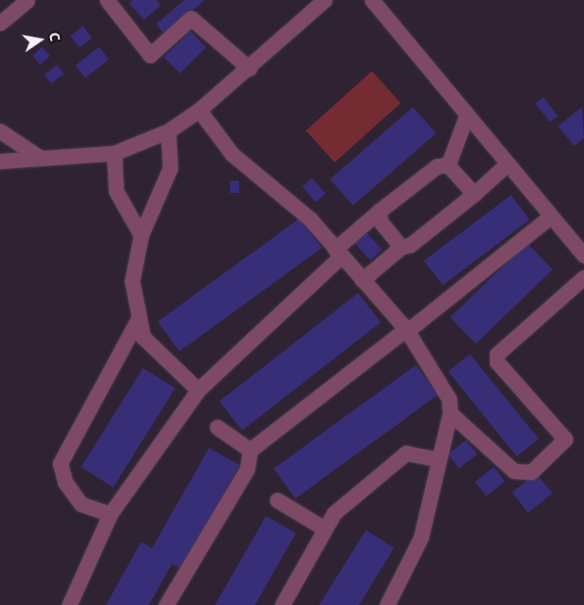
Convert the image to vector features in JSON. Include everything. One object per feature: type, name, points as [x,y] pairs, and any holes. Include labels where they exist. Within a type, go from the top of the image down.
[{"type":"street","points":[[0,23],[26,0]]},
{"type":"street","points":[[108,0],[150,55],[191,18],[249,68]]},
{"type":"street","points":[[372,0],[584,255]]},
{"type":"street","points":[[0,161],[114,153],[168,131],[199,110],[322,2]]},
{"type":"street","points":[[199,110],[232,154],[310,219],[407,330],[449,399],[450,412],[437,459],[421,537],[387,605]]},
{"type":"street","points":[[448,165],[466,114]]},
{"type":"street","points":[[0,131],[39,157]]},
{"type":"street","points":[[168,131],[170,168],[142,235],[132,281],[143,337],[198,390]]},
{"type":"street","points":[[114,153],[116,192],[142,235]]},
{"type":"street","points":[[362,280],[401,247],[410,245],[508,164]]},
{"type":"street","points":[[448,165],[474,194]]},
{"type":"street","points":[[69,605],[110,514],[198,390],[379,211],[437,166],[448,165]]},
{"type":"street","points":[[379,211],[380,221],[401,247]]},
{"type":"street","points":[[166,605],[247,470],[250,450],[407,330],[551,216]]},
{"type":"street","points":[[450,412],[514,471],[531,472],[565,439],[497,362],[497,354],[584,277]]},
{"type":"street","points":[[110,514],[81,504],[65,482],[60,463],[138,319]]},
{"type":"street","points":[[217,427],[250,450]]},
{"type":"street","points":[[282,605],[334,513],[406,453],[437,459]]},
{"type":"street","points":[[277,500],[325,529]]},
{"type":"shaded area","points":[[372,71],[401,103],[335,163],[306,131]]},
{"type":"building","points":[[133,0],[156,0],[161,5],[144,20],[129,3]]},
{"type":"building","points":[[184,0],[205,0],[164,34],[156,24]]},
{"type":"building","points":[[83,26],[92,38],[79,48],[70,36]]},
{"type":"building","points":[[190,31],[206,47],[180,73],[164,57]]},
{"type":"building","points":[[42,47],[50,56],[40,65],[32,56]]},
{"type":"building","points":[[99,47],[109,60],[85,78],[75,65]]},
{"type":"building","points":[[57,65],[64,74],[51,84],[44,75]]},
{"type":"building","points":[[543,97],[558,116],[550,122],[535,103]]},
{"type":"building","points":[[413,107],[436,133],[353,206],[330,179]]},
{"type":"building","points":[[582,107],[584,138],[574,146],[558,126]]},
{"type":"building","points":[[312,178],[326,194],[316,202],[302,187]]},
{"type":"building","points":[[230,181],[239,181],[239,193],[230,193]]},
{"type":"building","points":[[511,195],[530,220],[443,285],[424,261]]},
{"type":"building","points":[[300,218],[322,248],[179,351],[158,321]]},
{"type":"building","points":[[366,232],[382,250],[370,261],[354,243]]},
{"type":"building","points":[[527,243],[553,270],[476,344],[450,317]]},
{"type":"building","points":[[358,293],[381,322],[242,431],[219,401]]},
{"type":"building","points":[[470,354],[539,439],[517,456],[448,372]]},
{"type":"building","points":[[416,365],[438,395],[295,498],[274,468]]},
{"type":"building","points":[[143,368],[175,388],[113,487],[81,467]]},
{"type":"building","points":[[466,440],[477,454],[459,468],[448,454]]},
{"type":"building","points":[[209,448],[240,465],[181,569],[172,564],[149,605],[106,605],[141,542],[152,548]]},
{"type":"building","points":[[494,467],[505,481],[486,496],[475,482]]},
{"type":"building","points":[[536,473],[552,493],[528,513],[512,493]]},
{"type":"building","points":[[266,516],[296,533],[255,605],[215,605]]},
{"type":"building","points":[[366,530],[394,548],[359,605],[319,605]]}]
